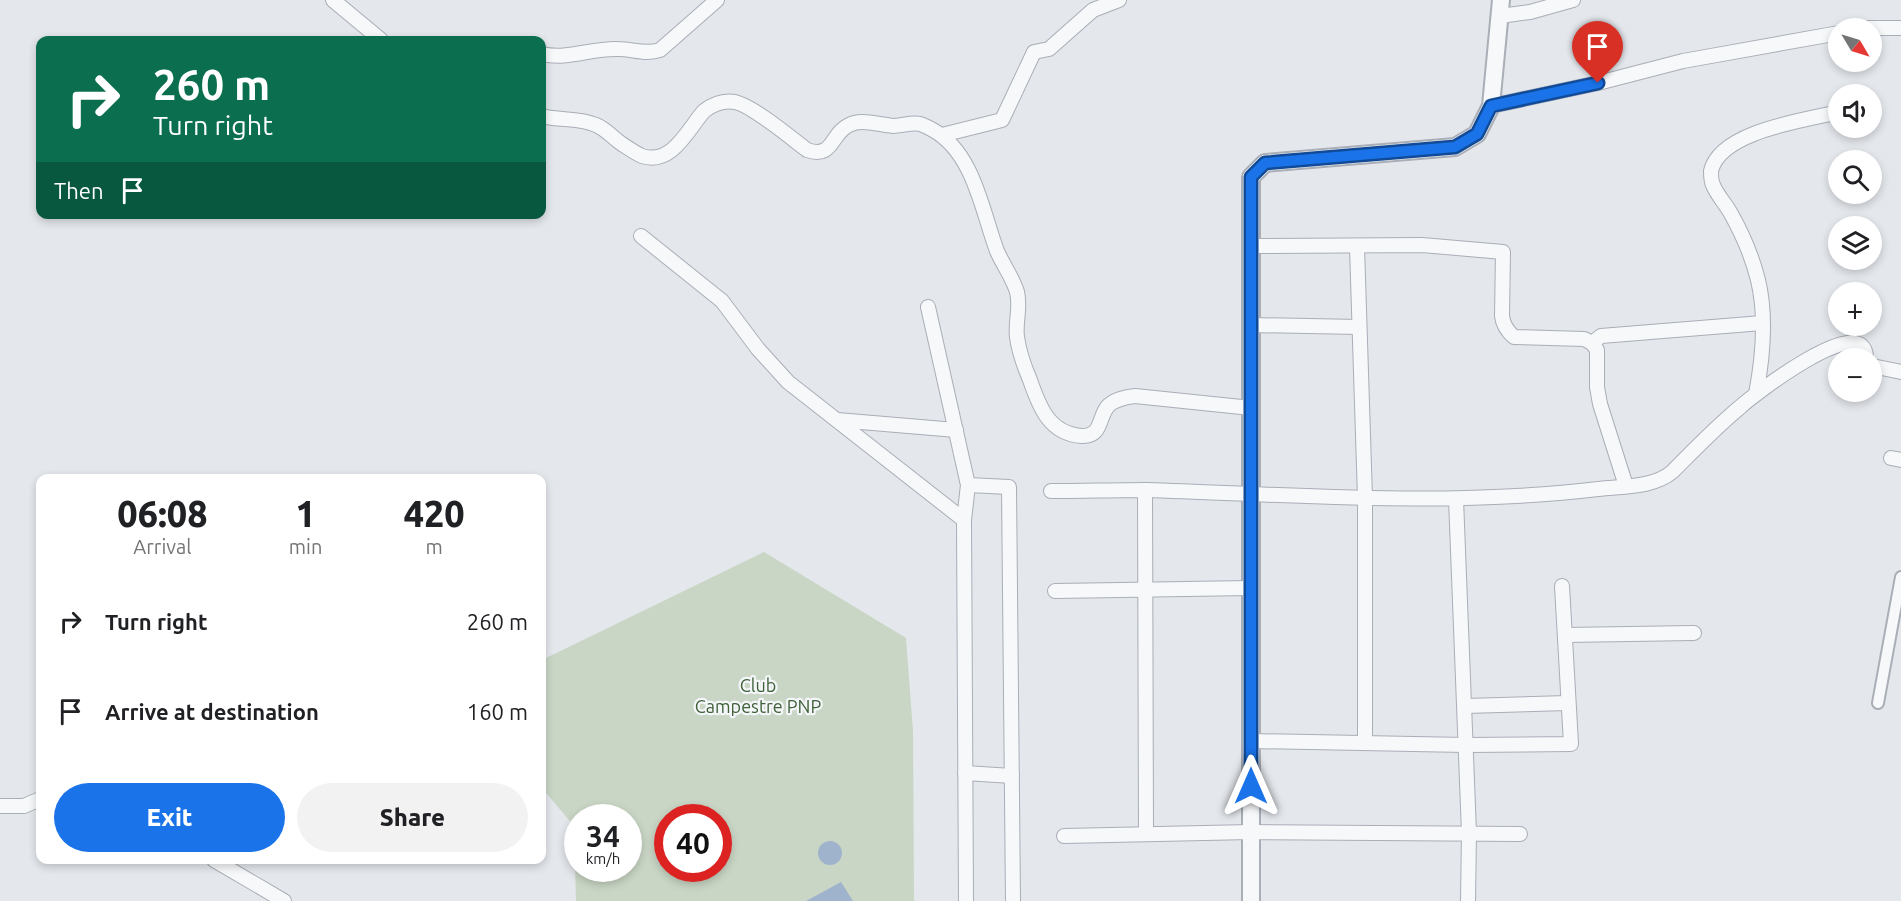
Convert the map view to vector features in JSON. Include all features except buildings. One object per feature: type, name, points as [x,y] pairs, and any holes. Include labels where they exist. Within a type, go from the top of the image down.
[{"type":"street","points":[[333,0],[376,36]]},
{"type":"street","points":[[546,54],[572,56],[618,49],[652,53],[660,50],[717,0]]},
{"type":"street","points":[[942,135],[1002,120],[1034,52],[1049,49],[1093,10],[1119,0]]},
{"type":"street","points":[[1251,901],[1251,177],[1265,163],[1455,147],[1477,134],[1491,106],[1501,8],[1530,12],[1573,0]]},
{"type":"street","points":[[1882,28],[1901,28]]},
{"type":"street","points":[[1491,106],[1598,83],[1683,61],[1828,35]]},
{"type":"street","points":[[546,117],[579,120],[595,125],[636,153],[648,157],[661,156],[673,150],[704,111],[710,106],[726,101],[742,105],[812,152],[828,148],[843,128],[856,122],[895,126],[919,124],[942,135],[957,151],[971,177],[986,212],[999,256],[1016,290],[1019,348],[1040,408],[1051,422],[1067,432],[1087,436],[1100,426],[1104,411],[1112,402],[1135,396],[1251,408]]},
{"type":"street","points":[[1756,394],[1762,353],[1758,280],[1750,256],[1729,211],[1714,188],[1711,178],[1712,171],[1724,152],[1743,138],[1773,126],[1828,114]]},
{"type":"street","points":[[641,237],[722,301],[758,349],[788,382],[964,520]]},
{"type":"street","points":[[1251,246],[1422,245],[1503,252],[1502,315],[1509,333],[1514,337],[1584,339],[1592,343],[1598,354],[1600,404],[1626,486]]},
{"type":"street","points":[[1357,247],[1365,498],[1365,743]]},
{"type":"street","points":[[928,307],[968,485],[964,520],[966,901]]},
{"type":"street","points":[[1592,343],[1601,336],[1762,323]]},
{"type":"street","points":[[1251,325],[1359,327]]},
{"type":"street","points":[[1834,348],[1850,342],[1862,345],[1864,348]]},
{"type":"street","points":[[1051,491],[1146,490],[1251,495],[1456,499],[1576,492],[1653,483],[1667,477],[1718,426],[1756,394],[1810,358],[1828,350]]},
{"type":"street","points":[[1882,368],[1901,372]]},
{"type":"street","points":[[837,420],[956,430]]},
{"type":"street","points":[[968,485],[1009,487],[1012,901]]},
{"type":"street","points":[[1146,490],[1146,833]]},
{"type":"street","points":[[1456,499],[1469,833],[1468,901]]},
{"type":"street","points":[[1878,703],[1901,577]]},
{"type":"street","points":[[1251,741],[1466,745],[1572,744],[1562,586]]},
{"type":"street","points":[[1055,591],[1251,588]]},
{"type":"street","points":[[1565,634],[1694,633]]},
{"type":"street","points":[[1465,706],[1568,703]]},
{"type":"street","points":[[965,774],[1012,776]]},
{"type":"street","points":[[0,806],[24,806],[36,801]]},
{"type":"street","points":[[1064,836],[1251,831],[1520,834]]},
{"type":"street","points":[[221,864],[284,901]]},
{"type":"green space","name":"Club Campestre PNP","points":[[764,552],[906,638],[913,731],[914,901],[576,901],[575,882],[642,882],[642,804],[564,804],[564,814],[546,793],[546,658]]},
{"type":"water","points":[[830,841],[835,842],[841,848],[841,858],[835,864],[830,865],[825,864],[819,858],[818,853],[819,848],[825,842]]},
{"type":"water","points":[[841,882],[853,901],[806,901]]},
{"type":"route","points":[[1251,786],[1251,177],[1265,163],[1455,147],[1477,134],[1491,106],[1598,83]]}]
